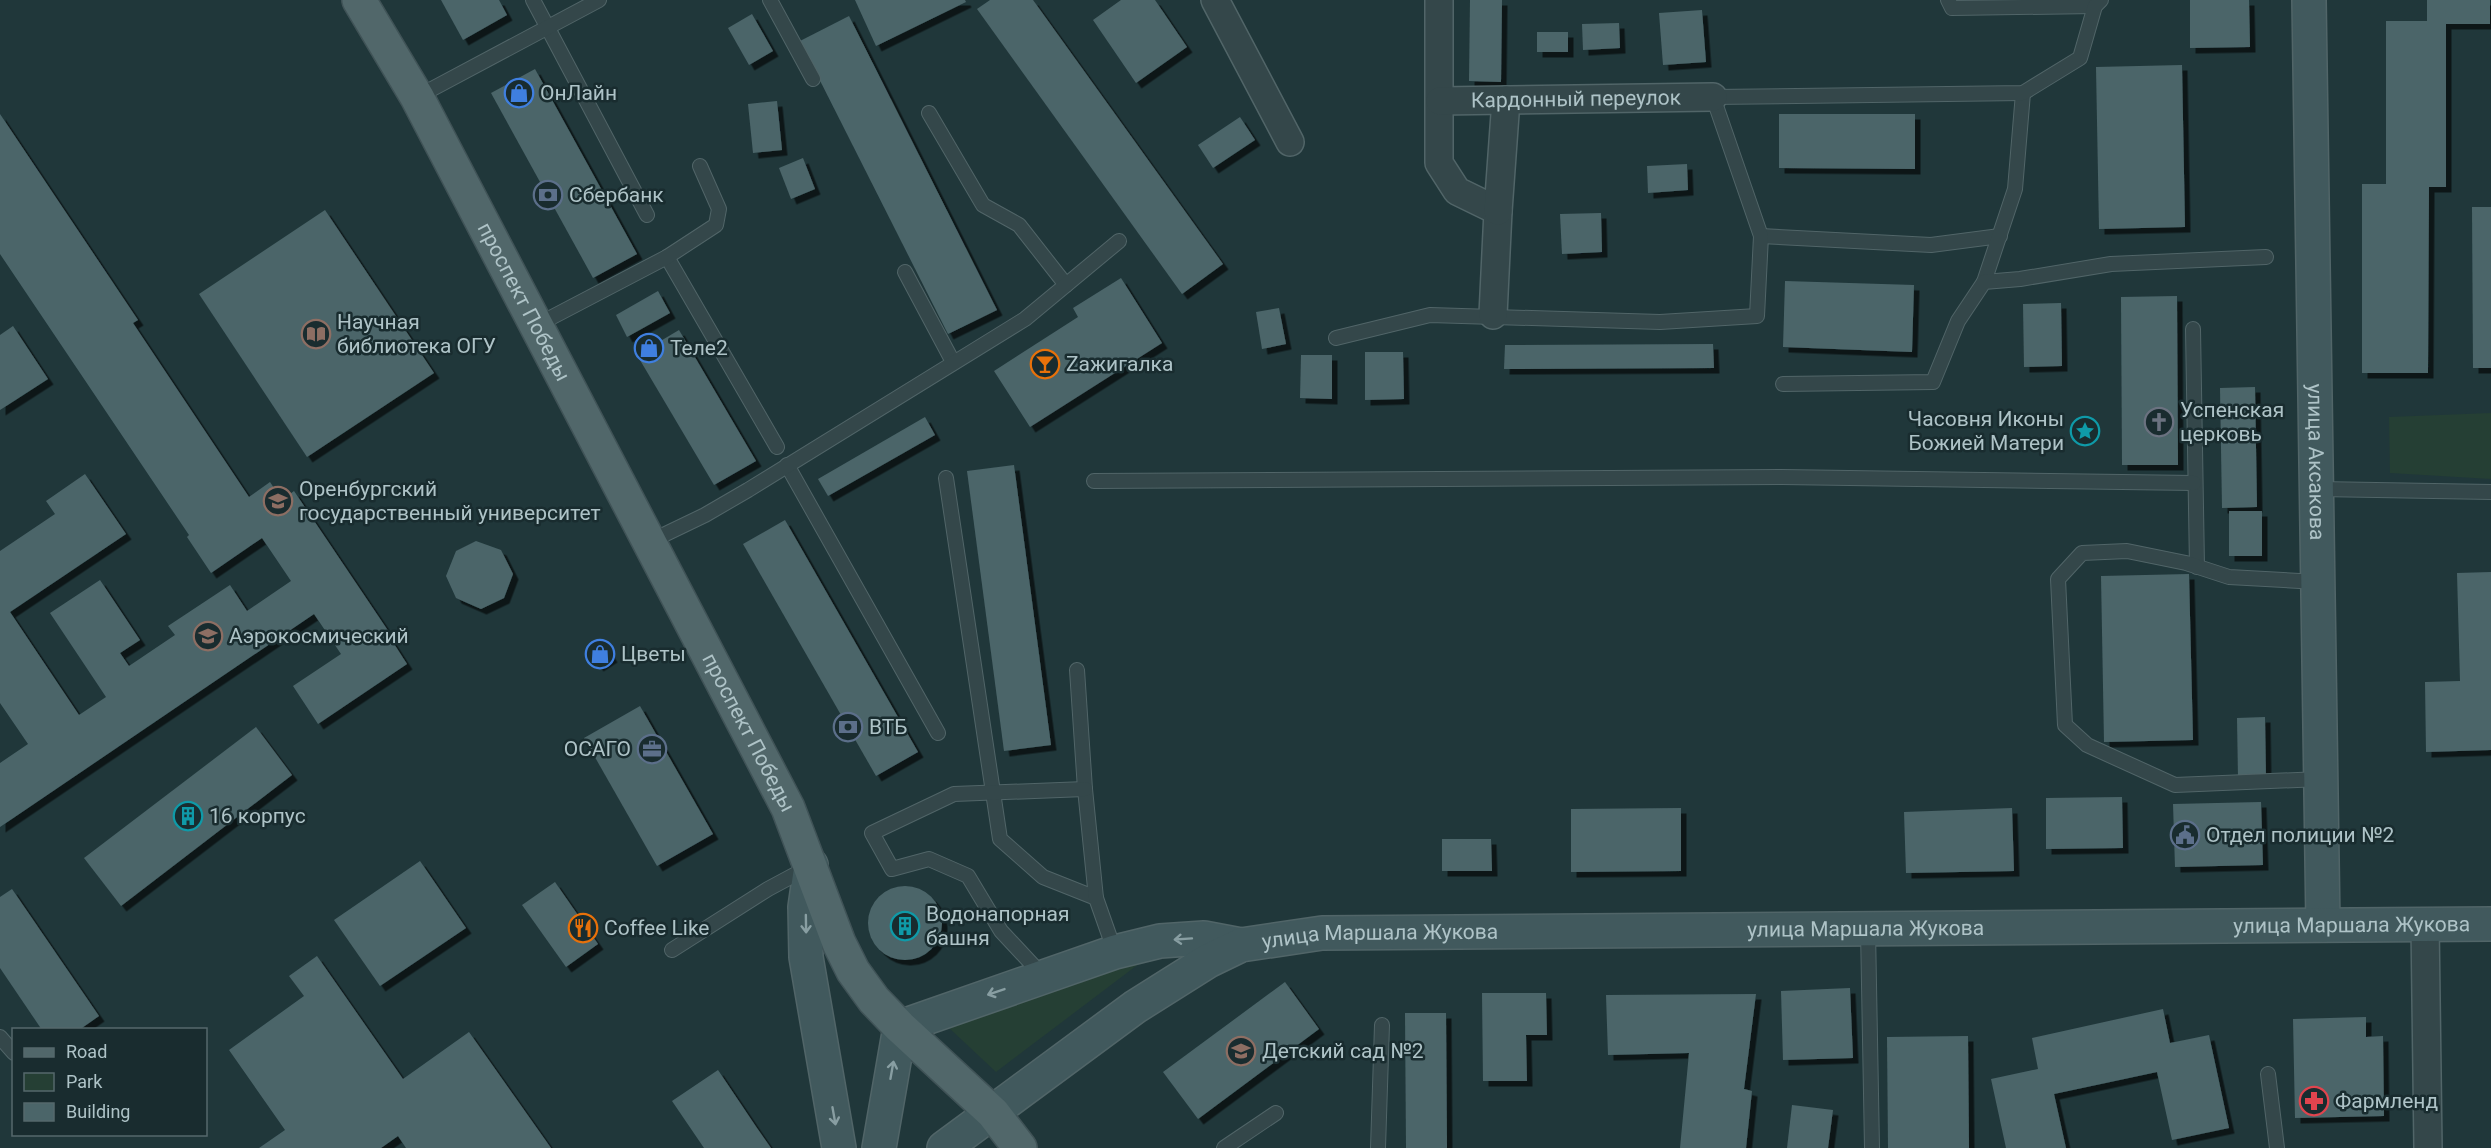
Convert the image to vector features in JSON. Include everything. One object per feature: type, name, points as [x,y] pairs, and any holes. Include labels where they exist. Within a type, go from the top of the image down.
[{"type":"main road","name":"проспект Победы","points":[[359,0],[417,97],[651,541],[788,808],[839,943],[853,971],[874,1000],[993,1113],[1020,1148]]},
{"type":"main road","name":"улица Аксакова","points":[[2309,0],[2319,489],[2324,925]]},
{"type":"main road","points":[[811,866],[805,908],[806,957],[839,1148]]},
{"type":"main road","name":"улица Маршала Жукова","points":[[944,1148],[1135,1007],[1208,961],[1241,945],[1322,933],[2491,924]]},
{"type":"main road","name":"улица Маршала Жукова","points":[[900,1027],[1115,952],[1160,941],[1204,938],[1241,945]]},
{"type":"main road","points":[[879,1148],[900,1027]]},
{"type":"street","points":[[1215,0],[1290,142]]},
{"type":"street","points":[[1439,0],[1439,163],[1456,192],[1498,211]]},
{"type":"street","name":"Кардонный переулок","points":[[1440,101],[1713,98]]},
{"type":"street","points":[[1493,315],[1506,100]]},
{"type":"street","points":[[2425,923],[2428,1148]]},
{"type":"lane","points":[[533,0],[647,215]]},
{"type":"lane","points":[[417,97],[599,0]]},
{"type":"lane","points":[[770,0],[813,79]]},
{"type":"lane","points":[[1336,338],[1430,315],[1493,315],[1660,322],[1757,316],[1761,236],[1713,98],[2023,93],[2080,58],[2098,3],[1952,8],[1948,0]]},
{"type":"lane","points":[[1783,384],[1933,382],[1958,321],[1984,282],[2015,189],[2023,93]]},
{"type":"lane","points":[[930,113],[983,205],[1019,225],[1066,285]]},
{"type":"lane","points":[[537,326],[667,257],[716,225],[719,209],[700,166]]},
{"type":"lane","points":[[1761,236],[1931,245],[2000,236]]},
{"type":"lane","points":[[651,541],[705,515],[1025,319],[1119,241]]},
{"type":"lane","points":[[667,257],[777,447]]},
{"type":"lane","points":[[1984,282],[2020,279],[2111,264],[2266,257]]},
{"type":"lane","points":[[905,272],[953,362]]},
{"type":"lane","points":[[2193,329],[2197,567]]},
{"type":"lane","points":[[787,465],[938,733]]},
{"type":"lane","points":[[1094,481],[1782,477],[2194,483]]},
{"type":"lane","points":[[946,478],[1000,839],[1043,877],[1096,898]]},
{"type":"lane","points":[[2319,489],[2491,492]]},
{"type":"lane","points":[[2319,582],[2229,577],[2127,551],[2082,553],[2058,579],[2065,725],[2086,745],[2175,784],[2322,779]]},
{"type":"lane","points":[[1077,670],[1084,789],[1096,898],[1115,952]]},
{"type":"lane","points":[[1043,976],[1001,932],[968,876],[929,859],[892,869],[872,833],[954,794],[1084,789]]},
{"type":"lane","points":[[672,950],[768,889],[811,866]]},
{"type":"lane","points":[[1868,930],[1872,1148]]},
{"type":"lane","points":[[1378,1148],[1382,1025]]},
{"type":"lane","points":[[0,1037],[12,1051]]},
{"type":"lane","points":[[2268,1074],[2277,1148]]},
{"type":"lane","points":[[1224,1148],[1276,1113]]},
{"type":"green space","points":[[2491,413],[2491,479],[2390,473],[2389,417]]},
{"type":"green space","points":[[1144,960],[996,1072],[947,1026]]},
{"type":"building","points":[[441,0],[499,0],[507,15],[463,40]]},
{"type":"building","points":[[855,0],[965,0],[966,2],[876,46]]},
{"type":"building","points":[[990,0],[1033,0],[1223,264],[1182,294],[977,9]]},
{"type":"building","points":[[1121,0],[1155,0],[1187,47],[1136,83],[1093,20]]},
{"type":"building","points":[[1470,0],[1502,0],[1501,82],[1469,81]]},
{"type":"building","points":[[2190,0],[2249,0],[2250,47],[2190,48]]},
{"type":"building","points":[[2427,0],[2490,0],[2490,24],[2446,24],[2446,187],[2429,187],[2428,373],[2362,373],[2362,184],[2386,184],[2386,21],[2427,21]]},
{"type":"building","points":[[1702,10],[1706,62],[1663,65],[1659,13]]},
{"type":"building","points":[[752,14],[773,51],[749,65],[728,28]]},
{"type":"building","points":[[849,16],[997,310],[948,334],[800,41]]},
{"type":"building","points":[[1619,23],[1620,48],[1583,50],[1582,24]]},
{"type":"building","points":[[1537,32],[1568,32],[1568,52],[1537,52]]},
{"type":"building","points":[[2182,65],[2185,227],[2099,229],[2096,67]]},
{"type":"building","points":[[535,69],[637,254],[593,278],[491,93]]},
{"type":"building","points":[[777,101],[782,150],[753,153],[748,104]]},
{"type":"building","points":[[0,114],[138,320],[133,323],[249,497],[270,482],[282,500],[294,491],[391,635],[389,636],[407,664],[318,724],[293,686],[341,654],[314,614],[0,827],[0,763],[28,744],[0,703],[0,551],[55,514],[46,501],[85,474],[126,534],[10,612],[79,715],[106,697],[50,613],[100,580],[140,640],[120,653],[129,666],[175,635],[168,626],[230,585],[247,611],[291,581],[262,538],[211,573],[187,537],[189,535],[0,254]]},
{"type":"building","points":[[1779,114],[1915,114],[1915,169],[1779,168]]},
{"type":"building","points":[[1240,117],[1255,140],[1213,168],[1198,145]]},
{"type":"building","points":[[803,158],[815,189],[791,199],[779,168]]},
{"type":"building","points":[[1687,164],[1688,190],[1648,193],[1647,166]]},
{"type":"building","points":[[2472,207],[2491,207],[2491,368],[2473,368]]},
{"type":"building","name":"Научная библиотека ОГУ","points":[[325,210],[434,373],[307,457],[199,294]]},
{"type":"building","points":[[1601,213],[1602,252],[1562,254],[1560,214]]},
{"type":"building","points":[[1121,278],[1162,343],[1030,427],[994,371],[1078,317],[1073,308]]},
{"type":"building","points":[[1785,281],[1914,285],[1912,352],[1783,347]]},
{"type":"building","points":[[658,291],[670,313],[627,337],[616,315]]},
{"type":"building","points":[[2177,296],[2178,465],[2122,465],[2121,297]]},
{"type":"building","points":[[2061,303],[2062,366],[2024,367],[2023,304]]},
{"type":"building","points":[[1279,308],[1286,344],[1262,349],[1256,312]]},
{"type":"building","points":[[13,326],[48,379],[0,410],[0,335]]},
{"type":"building","points":[[679,330],[756,461],[714,485],[637,355]]},
{"type":"building","points":[[1713,344],[1714,368],[1504,369],[1505,345]]},
{"type":"building","points":[[1365,352],[1403,352],[1404,399],[1365,400]]},
{"type":"building","points":[[1301,355],[1332,355],[1332,399],[1300,398]]},
{"type":"building","points":[[2255,387],[2257,507],[2222,508],[2220,388]]},
{"type":"building","points":[[925,417],[935,435],[828,496],[818,479]]},
{"type":"building","points":[[1014,465],[1051,745],[1004,751],[967,471]]},
{"type":"building","points":[[2229,511],[2262,511],[2262,556],[2229,556]]},
{"type":"building","points":[[785,520],[918,752],[876,776],[743,544]]},
{"type":"building","points":[[476,541],[501,550],[513,574],[504,598],[481,609],[456,598],[446,576],[456,551]]},
{"type":"building","points":[[2491,572],[2491,750],[2426,752],[2425,682],[2460,681],[2457,573]]},
{"type":"building","points":[[2189,574],[2193,740],[2104,742],[2101,576]]},
{"type":"building","name":"Цветы","points":[[603,642],[612,657],[598,666],[589,651]]},
{"type":"building","points":[[640,706],[713,834],[657,866],[584,738]]},
{"type":"building","points":[[2265,717],[2266,778],[2238,778],[2237,718]]},
{"type":"building","name":"16 корпус","points":[[256,727],[292,775],[121,906],[84,858]]},
{"type":"building","points":[[2122,797],[2123,848],[2046,849],[2046,798]]},
{"type":"building","points":[[2261,802],[2263,865],[2175,867],[2173,804]]},
{"type":"building","points":[[1681,808],[1681,871],[1571,872],[1571,809]]},
{"type":"building","points":[[2012,808],[2014,871],[1906,873],[1904,812]]},
{"type":"building","points":[[1442,839],[1491,839],[1492,871],[1442,871]]},
{"type":"building","points":[[420,861],[466,928],[380,986],[334,920]]},
{"type":"building","points":[[555,882],[598,944],[566,967],[522,905]]},
{"type":"building","name":"Водонапорная башня","points":[[905,886],[919,889],[931,897],[939,909],[942,923],[939,937],[931,949],[919,957],[905,960],[891,957],[879,949],[871,937],[868,923],[871,909],[879,897],[891,889]]},
{"type":"building","points":[[12,889],[99,1016],[82,1028],[41,1028],[0,968],[0,897]]},
{"type":"building","points":[[317,956],[403,1079],[469,1032],[551,1148],[406,1148],[398,1136],[381,1148],[259,1148],[285,1130],[229,1050],[304,996],[289,976]]},
{"type":"building","name":"Детский сад №2","points":[[1285,982],[1319,1029],[1198,1119],[1163,1072]]},
{"type":"building","points":[[1850,988],[1853,1058],[1783,1060],[1781,991]]},
{"type":"building","points":[[1482,993],[1546,993],[1547,1035],[1526,1035],[1527,1081],[1483,1081]]},
{"type":"building","points":[[1756,994],[1744,1089],[1752,1091],[1746,1148],[1680,1148],[1689,1053],[1608,1055],[1606,995]]},
{"type":"building","points":[[2163,1009],[2170,1043],[2209,1035],[2229,1128],[2172,1140],[2157,1072],[2054,1094],[2066,1148],[2006,1148],[1991,1079],[2038,1069],[2032,1038]]},
{"type":"building","points":[[1405,1013],[1446,1013],[1447,1148],[1406,1148]]},
{"type":"building","points":[[2366,1017],[2366,1037],[2383,1036],[2384,1116],[2295,1118],[2293,1019]]},
{"type":"building","points":[[1968,1036],[1969,1148],[1888,1148],[1887,1037]]},
{"type":"building","points":[[718,1070],[771,1148],[704,1148],[672,1101]]},
{"type":"building","points":[[1792,1105],[1833,1110],[1828,1148],[1787,1148]]},
{"type":"place","name":"ОнЛайн","points":[[519,93]]},
{"type":"place","name":"Сбербанк","points":[[548,195]]},
{"type":"place","name":"Научная библиотека ОГУ","points":[[316,334]]},
{"type":"place","name":"Теле2","points":[[649,348]]},
{"type":"place","name":"Zажигалка","points":[[1045,364]]},
{"type":"place","name":"Успенская церковь","points":[[2159,422]]},
{"type":"place","name":"Часовня Иконы Божией Матери","points":[[2085,431]]},
{"type":"place","name":"Оренбургский государственный университет","points":[[278,501]]},
{"type":"place","name":"Аэрокосмический","points":[[208,636]]},
{"type":"place","name":"Цветы","points":[[600,654]]},
{"type":"place","name":"ВТБ","points":[[848,727]]},
{"type":"place","name":"ОСАГО","points":[[652,749]]},
{"type":"place","name":"16 корпус","points":[[188,816]]},
{"type":"place","name":"Отдел полиции №2","points":[[2185,835]]},
{"type":"place","name":"Водонапорная башня","points":[[905,926]]},
{"type":"place","name":"Coffee Like","points":[[583,928]]},
{"type":"place","name":"Детский сад №2","points":[[1241,1051]]},
{"type":"place","name":"Фармленд","points":[[2314,1101]]}]
